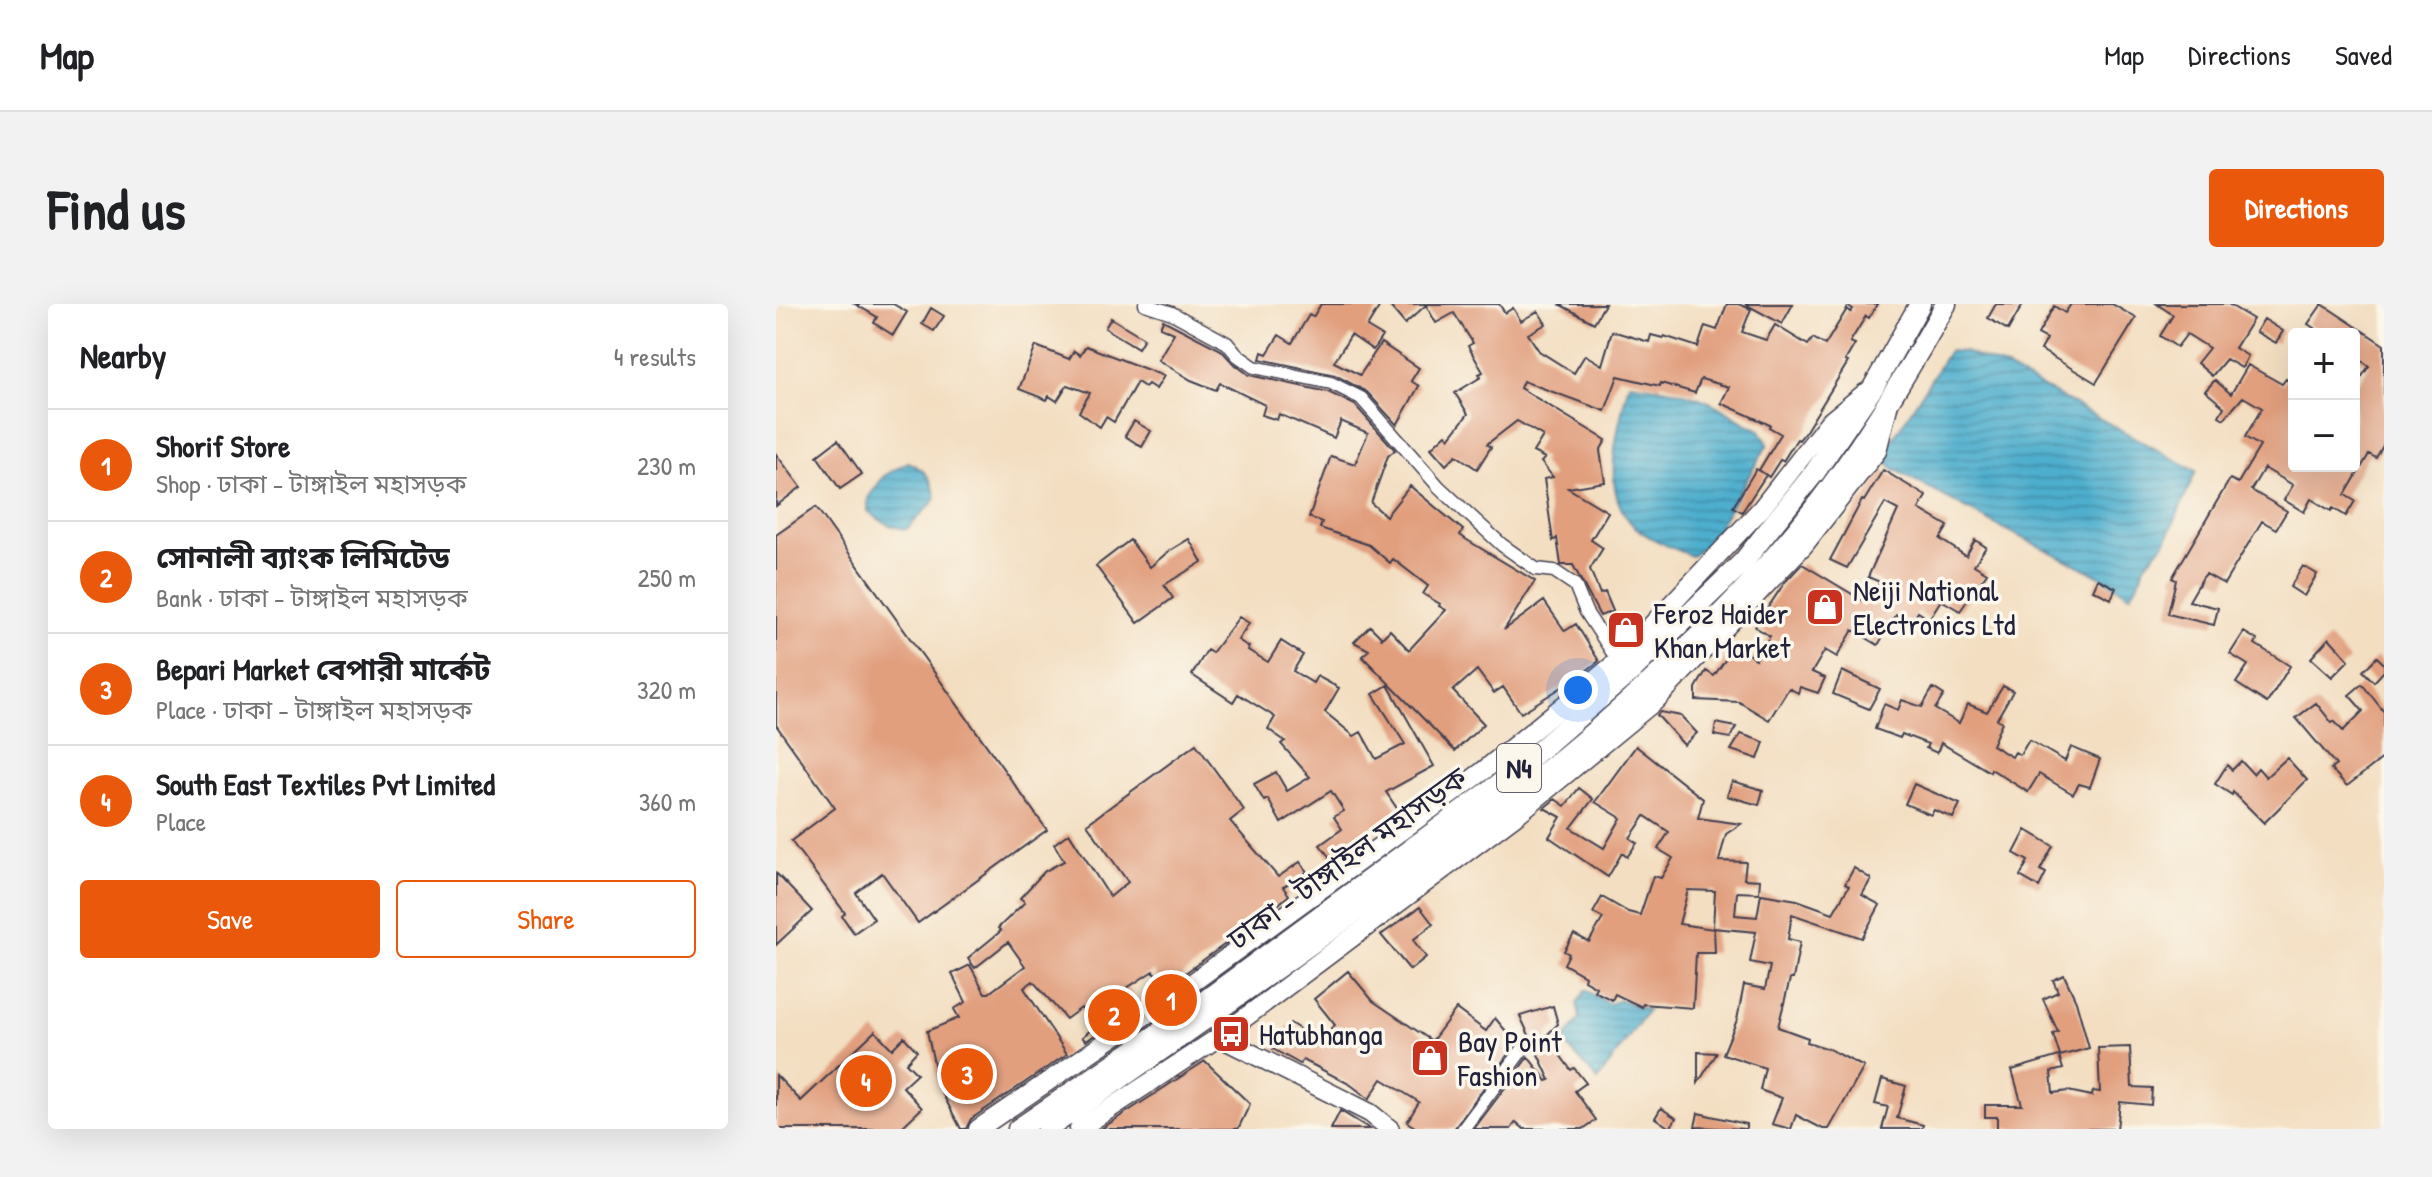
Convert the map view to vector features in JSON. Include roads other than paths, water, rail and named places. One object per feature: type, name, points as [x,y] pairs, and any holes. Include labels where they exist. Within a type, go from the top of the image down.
[{"type":"highway","name":"ঢাকা - টাঙ্গাইল মহাসড়ক","points":[[1018,1129],[1191,1011],[1510,776],[1628,674],[1743,562],[1815,472],[1874,386],[1920,304]]},
{"type":"highway","name":"ঢাকা - টাঙ্গাইল মহাসড়ক","points":[[1047,1129],[1197,1027],[1521,792],[1626,704],[1755,579],[1833,484],[1888,405],[1946,304]]},
{"type":"main road","points":[[978,1129],[1181,991],[1469,781],[1618,661],[1761,509],[1828,423],[1874,386]]},
{"type":"main road","points":[[1079,1129],[1219,1037],[1520,812],[1655,701],[1804,545],[1877,451],[1888,405]]},
{"type":"main road","points":[[1219,1037],[1370,1113],[1390,1129]]},
{"type":"street","points":[[1145,304],[1172,313],[1227,343],[1254,367],[1331,383],[1361,398],[1439,487],[1502,545],[1536,569],[1554,571],[1575,585],[1586,612],[1618,661]]},
{"type":"street","points":[[1463,1129],[1525,1046]]},
{"type":"water","points":[[1949,351],[1964,352],[2005,367],[2196,471],[2166,541],[2144,566],[2139,582],[2130,595],[2098,575],[2004,529],[1894,469],[1882,456]]},
{"type":"water","points":[[1629,383],[1673,390],[1705,400],[1759,429],[1768,444],[1710,541],[1692,556],[1644,533],[1631,523],[1621,509],[1616,492],[1614,455]]},
{"type":"water","points":[[908,462],[928,476],[936,499],[907,529],[873,515],[868,511],[868,498],[884,476]]},
{"type":"water","points":[[1586,990],[1609,1004],[1620,1000],[1648,1010],[1598,1080],[1563,1042],[1580,1018],[1577,1003]]},
{"type":"place","name":"Neiji National Electronics Ltd","points":[[1825,607]]},
{"type":"place","name":"Feroz Haider Khan Market","points":[[1626,630]]},
{"type":"place","name":"Shorif Store","points":[[1171,1000]]},
{"type":"place","name":"সোনালী ব্যাংক লিমিটেড","points":[[1114,1015]]},
{"type":"place","name":"Hatubhanga","points":[[1231,1034]]},
{"type":"place","name":"Bay Point Fashion","points":[[1430,1058]]},
{"type":"place","name":"Bepari Market বেপারী মার্কেট","points":[[967,1074]]},
{"type":"place","name":"South East Textiles Pvt Limited","points":[[866,1081]]}]
